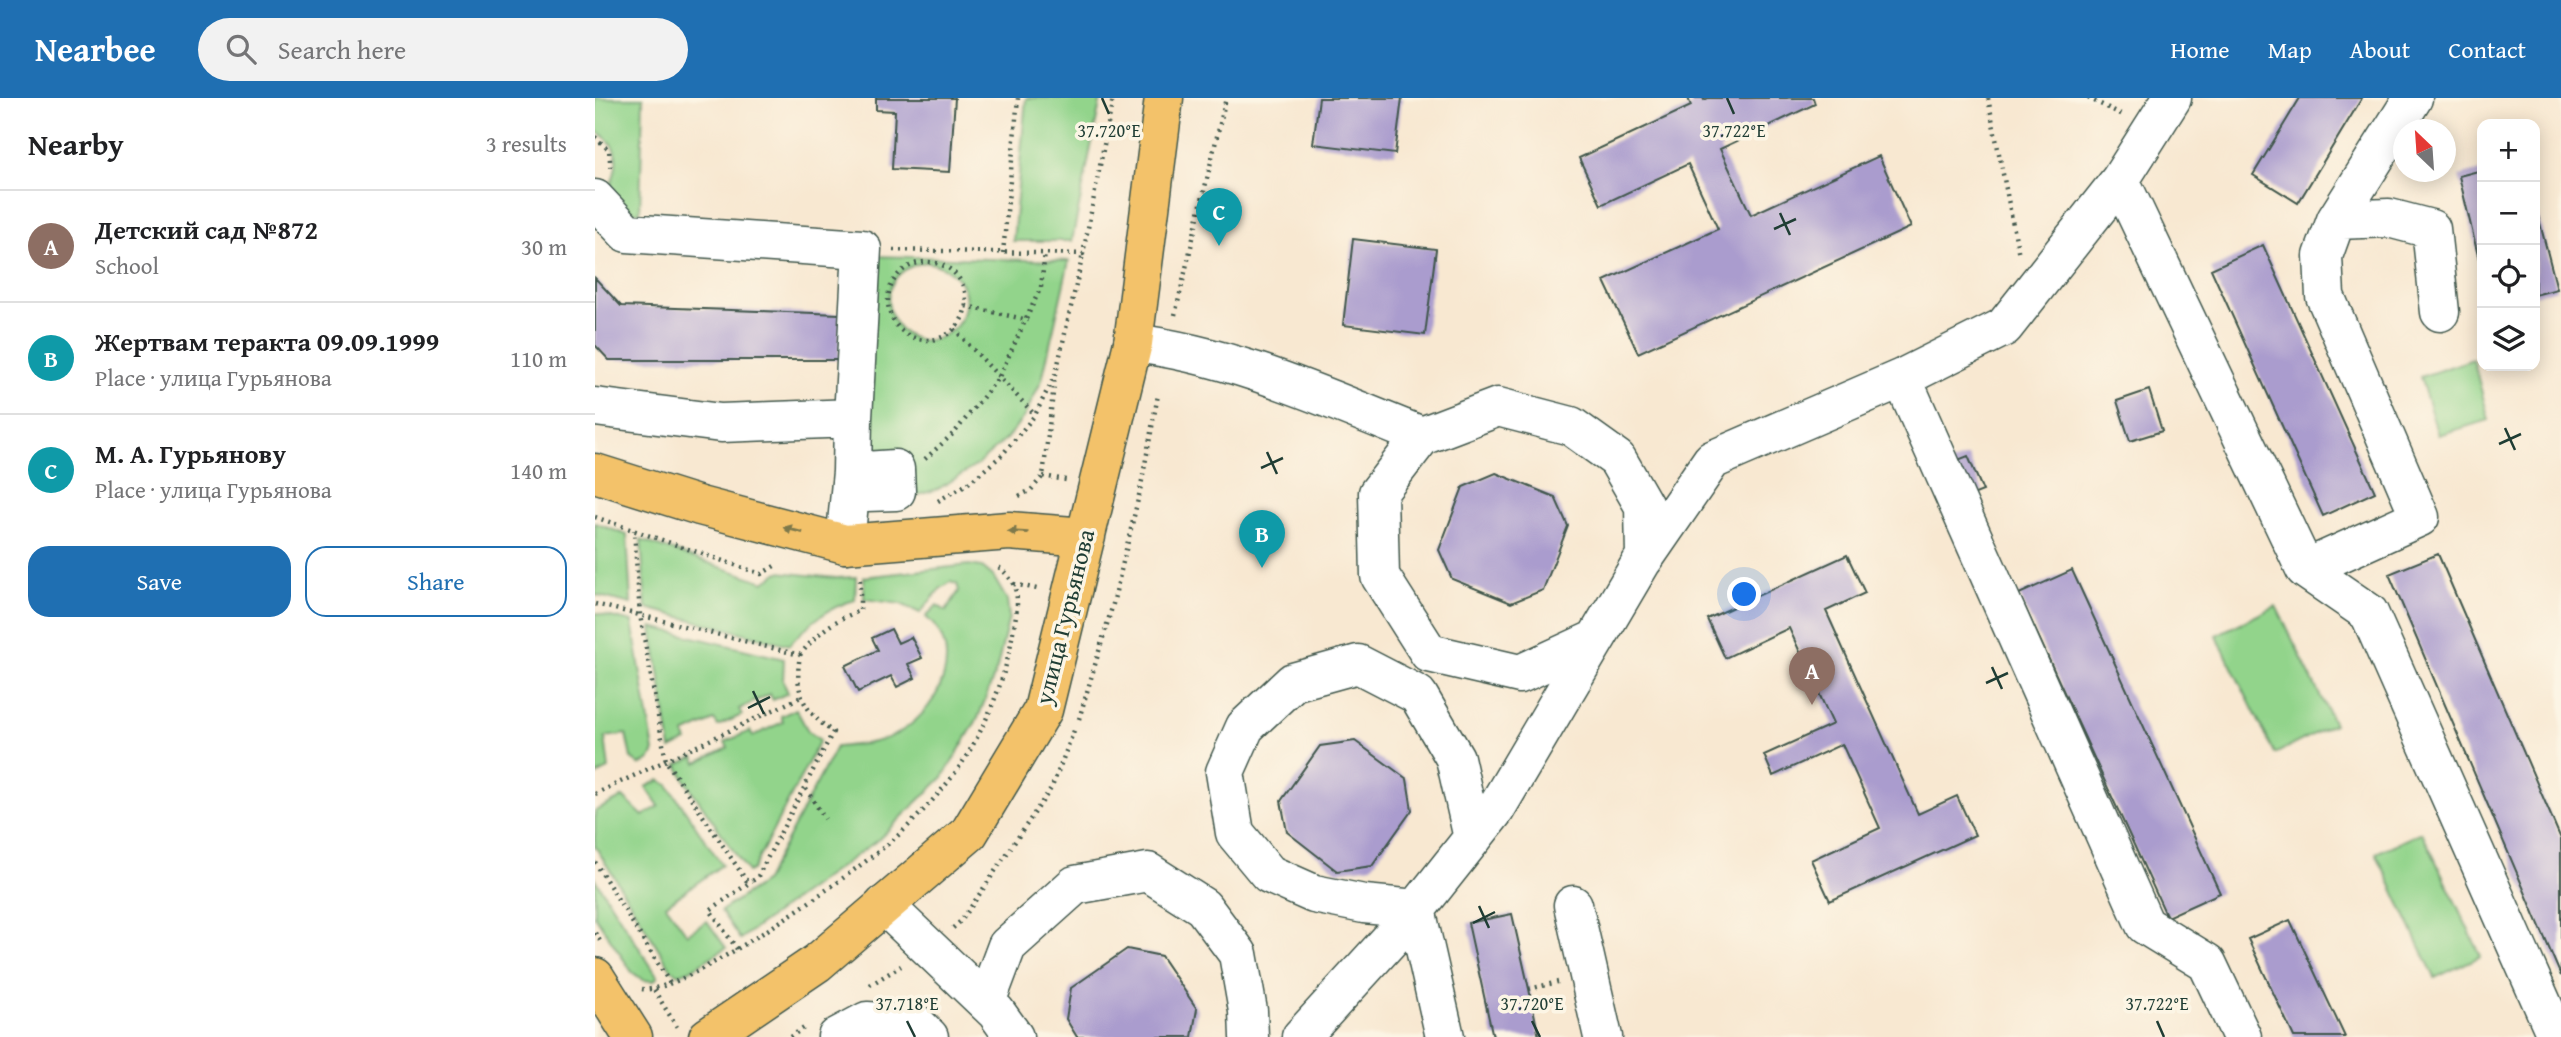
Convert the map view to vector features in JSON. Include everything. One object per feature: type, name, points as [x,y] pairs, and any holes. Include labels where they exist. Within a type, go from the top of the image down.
[{"type":"main road","name":"улица Гурьянова","points":[[708,1037],[817,963],[969,833],[1043,710],[1133,344],[1164,98]]},
{"type":"main road","points":[[595,473],[700,506],[852,560],[1009,531],[1086,537]]},
{"type":"main road","points":[[599,961],[633,1037]]},
{"type":"lane","points":[[1301,1037],[1416,909],[1495,810],[1643,560],[1712,460],[1902,378],[2004,327],[2120,180],[2172,98]]},
{"type":"lane","points":[[2305,569],[2420,517],[2325,296],[2323,256],[2336,220],[2413,98]]},
{"type":"lane","points":[[2120,180],[2305,569],[2369,613],[2557,1037]]},
{"type":"lane","points":[[595,199],[627,233],[862,249],[853,418],[852,560]]},
{"type":"lane","points":[[2336,220],[2389,218],[2431,229],[2440,312]]},
{"type":"lane","points":[[1133,344],[1168,347],[1242,366],[1422,436]]},
{"type":"lane","points":[[1902,378],[2145,925],[2207,963],[2242,1037]]},
{"type":"lane","points":[[595,407],[721,423],[853,418]]},
{"type":"lane","points":[[1597,639],[1520,674],[1429,653],[1380,576],[1378,493],[1422,436],[1498,407],[1571,426],[1617,459],[1644,506],[1643,560]]},
{"type":"lane","points":[[1416,909],[1364,904],[1314,894],[1269,874],[1235,833],[1226,772],[1245,727],[1293,682],[1358,664],[1417,695],[1455,758],[1473,838]]},
{"type":"lane","points":[[986,1002],[1007,946],[1075,884],[1148,872],[1203,907],[1238,954],[1248,1011],[1249,1037]]},
{"type":"lane","points":[[884,905],[996,1012],[1014,1037]]},
{"type":"lane","points":[[1573,905],[1603,1037]]},
{"type":"lane","points":[[1416,909],[1445,1037]]},
{"type":"lane","points":[[837,1037],[867,1021],[915,1024],[929,1037]]},
{"type":"path","points":[[1003,253],[1017,98]]},
{"type":"path","points":[[1015,499],[1031,490],[1043,476],[1056,373],[1114,98]]},
{"type":"path","points":[[1988,98],[2021,265]]},
{"type":"path","points":[[862,249],[1083,254]]},
{"type":"path","points":[[895,469],[911,468],[919,464],[955,432],[999,377],[1028,320],[1041,287],[1045,253]]},
{"type":"path","points":[[925,262],[939,264],[951,270],[960,280],[965,292],[966,306],[954,329],[943,337],[931,340],[919,340],[907,335],[891,317],[888,305],[888,293],[901,272],[912,265],[925,262]]},
{"type":"path","points":[[966,306],[1028,320]]},
{"type":"path","points":[[954,329],[1035,415]]},
{"type":"path","points":[[936,502],[970,482],[1002,455],[1035,415],[1056,373]]},
{"type":"path","points":[[595,517],[761,574],[776,563],[787,565]]},
{"type":"path","points":[[634,530],[640,615],[666,761],[746,880],[752,881]]},
{"type":"path","points":[[737,949],[711,910],[757,878],[833,732],[815,719],[801,697],[797,674],[800,655],[813,638],[829,624],[860,611],[852,560]]},
{"type":"path","points":[[633,985],[645,990],[654,989],[696,974],[844,878],[896,838],[963,762],[988,717],[1011,648],[1019,601],[1014,584],[1003,571],[989,561]]},
{"type":"path","points":[[595,604],[800,655]]},
{"type":"path","points":[[595,794],[801,697]]},
{"type":"path","points":[[806,788],[825,819]]},
{"type":"path","points":[[595,863],[671,985]]},
{"type":"path","points":[[595,933],[599,961]]},
{"type":"path","points":[[654,989],[684,1037]]},
{"type":"green space","points":[[595,98],[643,98],[640,213],[628,210],[608,191],[615,173],[616,157],[610,143],[595,131]]},
{"type":"green space","points":[[1026,98],[1101,98],[1072,241],[1013,241]]},
{"type":"green space","points":[[871,256],[1069,261],[1042,380],[1025,415],[1007,438],[977,465],[938,489],[899,501],[861,499]],"holes":[[[925,262],[952,273],[962,286],[965,295],[963,314],[956,326],[946,334],[928,340],[912,338],[900,328],[891,315],[888,299],[892,284],[904,271]]]},
{"type":"green space","points":[[2473,359],[2489,420],[2438,435],[2420,377]]},
{"type":"green space","points":[[595,523],[627,535],[631,604],[595,595]]},
{"type":"green space","points":[[641,540],[764,582],[779,572],[836,578],[856,577],[855,600],[819,617],[789,645],[646,608]]},
{"type":"green space","points":[[969,565],[982,567],[993,576],[1007,600],[1009,617],[997,668],[978,718],[943,777],[879,839],[740,939],[721,911],[765,881],[836,747],[880,741],[903,730],[928,707],[943,677],[946,661],[944,646],[938,631],[926,617],[937,605],[946,611],[959,591],[957,584],[951,582],[940,589],[920,613],[901,604],[864,599],[864,577]]},
{"type":"green space","points":[[2276,606],[2334,724],[2275,754],[2216,635]]},
{"type":"green space","points":[[595,613],[632,622],[654,751],[649,761],[639,765],[631,758],[626,734],[605,737],[609,769],[595,776]]},
{"type":"green space","points":[[652,627],[784,659],[783,681],[788,693],[773,700],[770,694],[739,709],[742,715],[718,726],[714,720],[684,734],[687,741],[671,749]]},
{"type":"green space","points":[[796,709],[808,731],[820,740],[753,869],[748,872],[677,765],[694,757],[697,763],[728,748],[725,742],[750,731],[753,736],[783,722],[781,716]]},
{"type":"green space","points":[[660,780],[668,785],[722,865],[666,905],[687,934],[707,921],[726,948],[679,974],[671,969],[595,846],[595,811],[623,797],[643,816],[659,806],[646,787]]},
{"type":"green space","points":[[2422,832],[2481,956],[2435,978],[2376,853]]},
{"type":"green space","points":[[595,879],[658,977],[653,981],[643,980],[632,972],[595,916]]},
{"type":"building","points":[[876,98],[955,98],[950,172],[892,169],[895,111],[876,110]]},
{"type":"building","points":[[1319,98],[1402,98],[1395,154],[1313,144]]},
{"type":"building","points":[[1688,98],[1813,98],[1815,104],[1720,149],[1751,215],[1879,156],[1911,227],[1638,353],[1604,281],[1718,229],[1688,164],[1601,205],[1579,158],[1691,106]]},
{"type":"building","points":[[2300,98],[2362,98],[2298,203],[2253,175]]},
{"type":"building","points":[[2477,171],[2477,251],[2459,176]]},
{"type":"building","points":[[2540,223],[2557,289],[2540,294]]},
{"type":"building","points":[[1353,239],[1436,249],[1425,335],[1343,325]]},
{"type":"building","points":[[2263,245],[2375,492],[2323,516],[2211,269]]},
{"type":"building","points":[[595,278],[621,306],[840,314],[839,360],[609,360],[595,345]]},
{"type":"building","points":[[2149,390],[2162,431],[2130,441],[2117,401]]},
{"type":"building","points":[[1968,456],[1983,491],[1960,500],[1945,465]]},
{"type":"building","points":[[1496,473],[1555,497],[1568,526],[1543,590],[1511,603],[1452,579],[1439,550],[1463,487]]},
{"type":"building","points":[[2438,554],[2561,839],[2561,976],[2389,574]]},
{"type":"building","points":[[1847,555],[1865,593],[1826,611],[1918,814],[1957,796],[1975,835],[1830,901],[1811,860],[1880,828],[1842,744],[1773,776],[1764,755],[1833,724],[1789,628],[1725,658],[1707,619]]},
{"type":"building","points":[[2072,570],[2220,893],[2167,917],[2019,594]]},
{"type":"building","points":[[891,629],[898,643],[911,637],[922,658],[908,664],[915,678],[897,687],[891,676],[858,692],[845,666],[878,650],[872,638]]},
{"type":"building","points":[[1355,741],[1407,779],[1412,810],[1372,866],[1337,871],[1287,832],[1281,801],[1320,746]]},
{"type":"building","points":[[1512,914],[1539,1037],[1493,1037],[1468,923]]},
{"type":"building","points":[[2290,920],[2345,1037],[2294,1037],[2248,939]]},
{"type":"building","points":[[1127,949],[1161,956],[1197,1009],[1192,1037],[1077,1037],[1066,1019],[1071,988]]},
{"type":"place","name":"М. А. Гурьянову","points":[[1219,246]]},
{"type":"place","name":"Жертвам теракта 09.09.1999","points":[[1262,568]]},
{"type":"place","name":"Детский сад №872","points":[[1812,705]]}]
